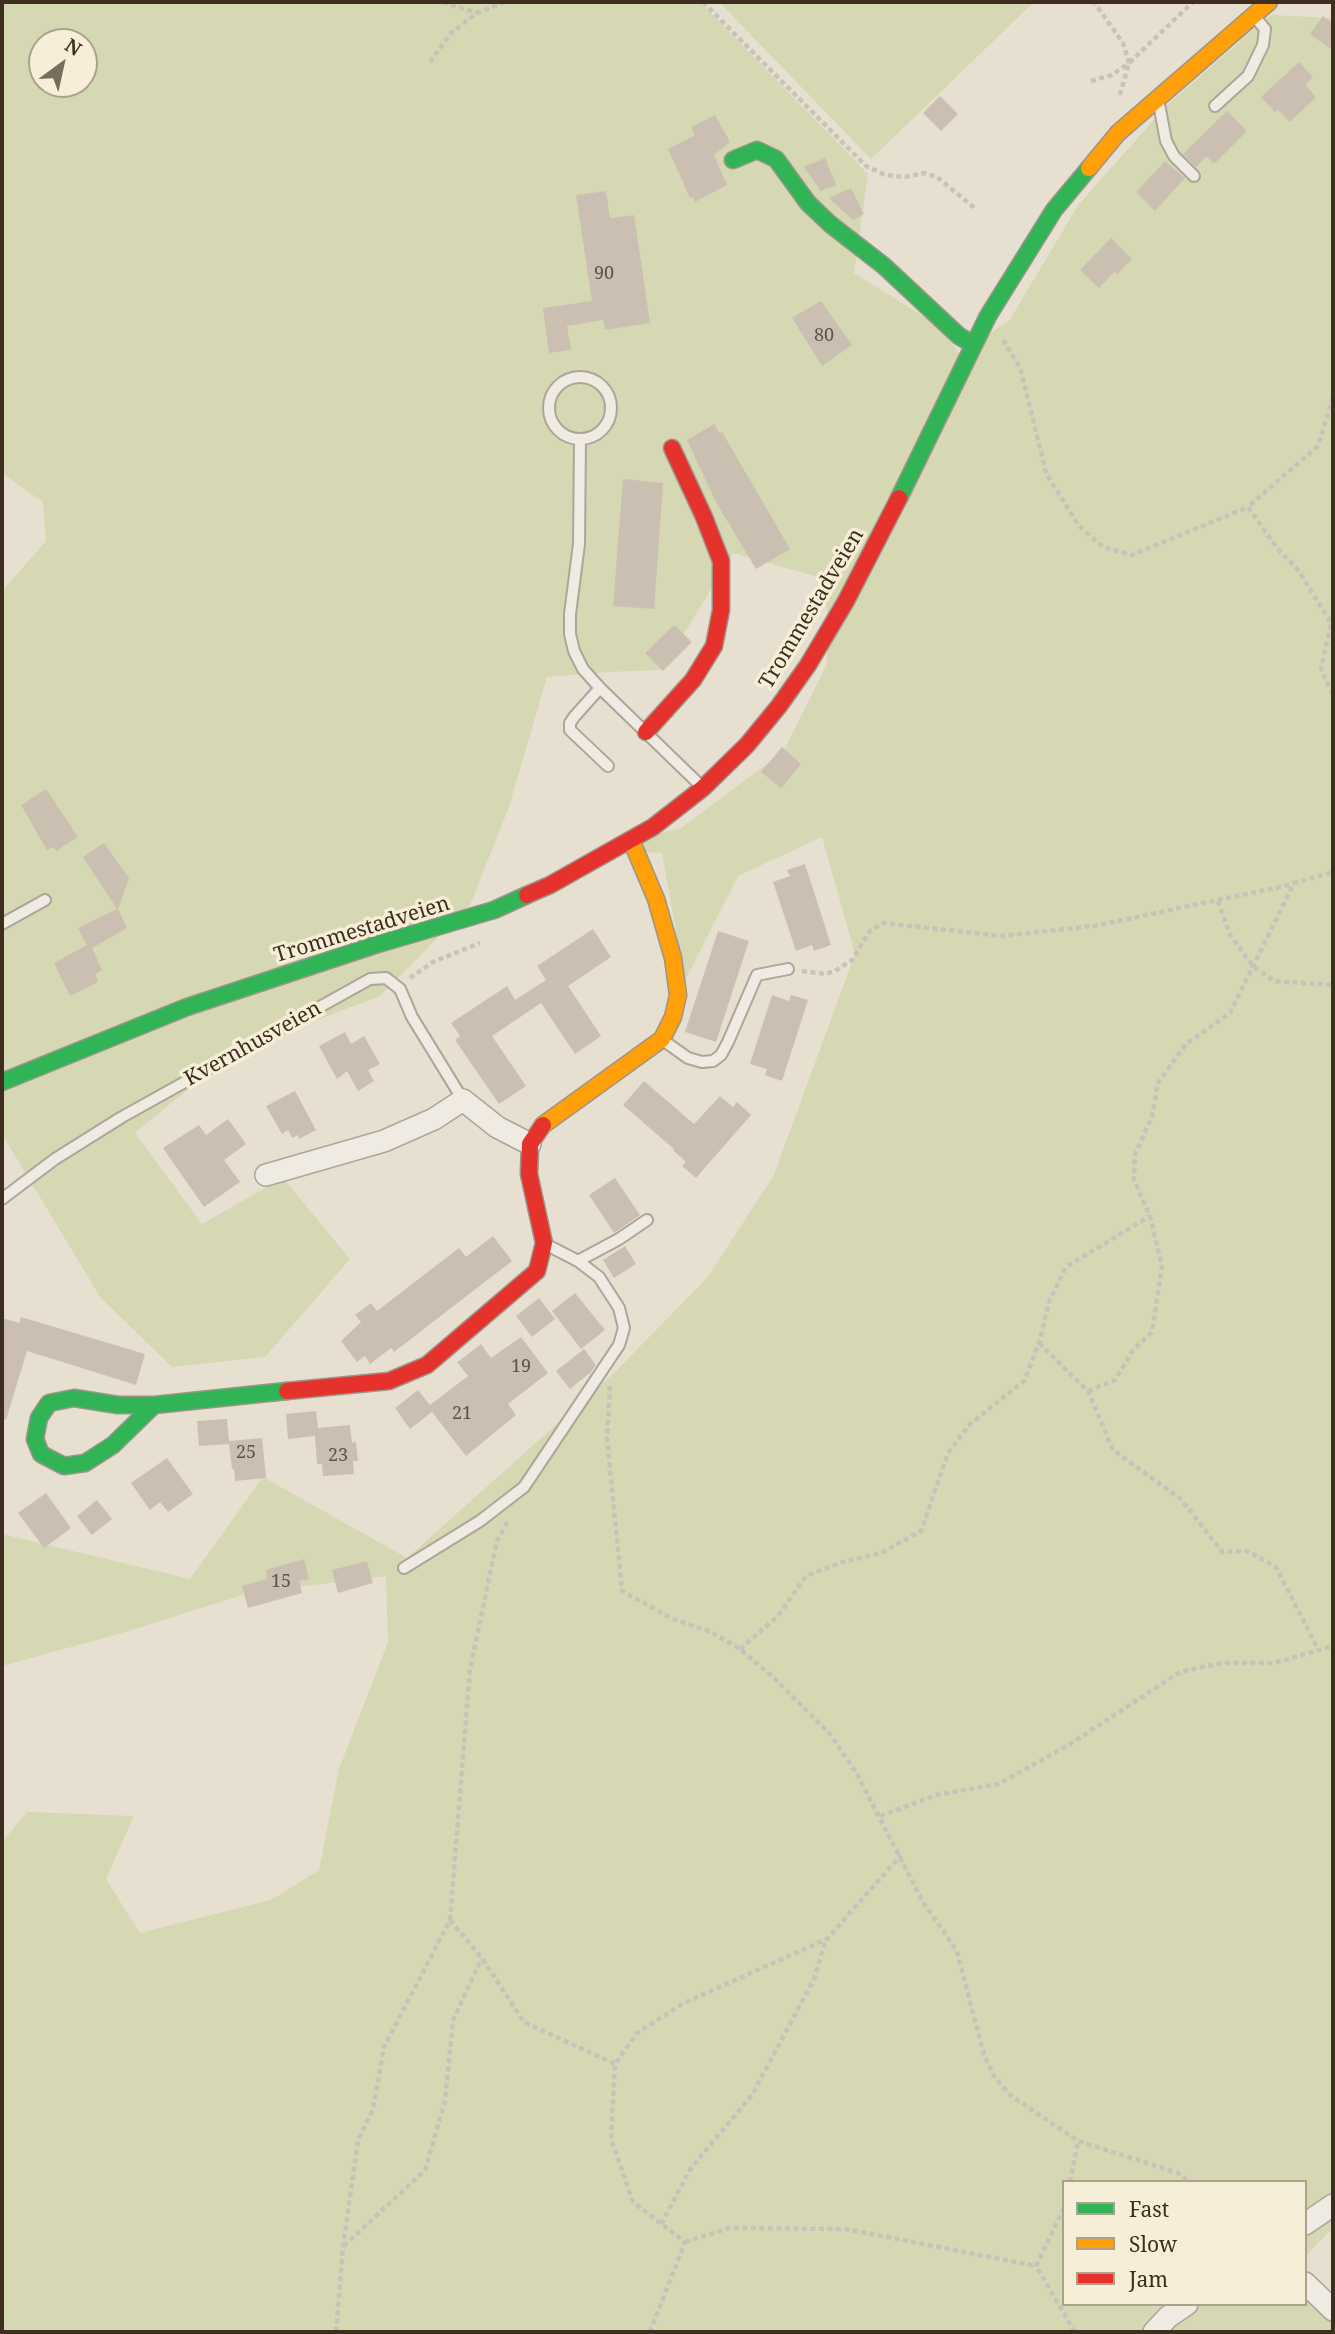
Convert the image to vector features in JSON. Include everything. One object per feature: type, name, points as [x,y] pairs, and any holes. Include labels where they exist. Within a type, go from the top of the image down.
[{"type":"street","name":"Trommestadveien","points":[[2,1082],[187,1007],[375,945],[494,910],[550,885],[631,840],[653,827],[703,789],[747,745],[779,706],[814,654],[846,601],[890,517],[988,316],[1054,209],[1118,133],[1269,2]]},
{"type":"street","points":[[733,160],[757,150],[776,159],[808,203],[884,266],[959,336],[974,345]]},
{"type":"street","points":[[646,732],[693,680],[714,646],[721,610],[721,561],[705,517],[672,448]]},
{"type":"street","points":[[154,1405],[113,1445],[86,1463],[64,1466],[41,1454],[35,1439],[39,1418],[49,1403],[74,1398],[118,1405],[154,1405],[389,1381],[427,1365],[537,1271],[544,1243],[530,1174],[530,1144],[541,1127],[553,1116],[662,1039],[673,1017],[678,995],[673,958],[656,900],[631,840]]},
{"type":"street","points":[[266,1175],[384,1141],[434,1119],[463,1100],[497,1127],[530,1144]]},
{"type":"street","points":[[1307,2223],[1333,2205]]},
{"type":"street","points":[[1307,2285],[1333,2310]]},
{"type":"street","points":[[1154,2332],[1168,2317],[1184,2306]]},
{"type":"lane","points":[[1215,106],[1248,76],[1263,45],[1265,29],[1253,15]]},
{"type":"lane","points":[[1158,98],[1166,141],[1174,156],[1194,176]]},
{"type":"lane","points":[[582,376],[601,385],[608,393],[611,403],[607,424],[591,437],[580,439],[562,433],[550,417],[548,407],[555,388],[563,381],[582,376]]},
{"type":"lane","points":[[580,439],[579,544],[570,634],[574,651],[583,669],[600,688],[703,789]]},
{"type":"lane","points":[[600,688],[574,717],[570,730],[608,766]]},
{"type":"lane","points":[[2,924],[45,900]]},
{"type":"lane","points":[[662,1039],[688,1058],[702,1062],[713,1060],[721,1055],[728,1042],[757,975],[788,969]]},
{"type":"lane","name":"Kvernhusveien","points":[[2,1199],[55,1159],[122,1117],[370,979],[386,978],[400,989]]},
{"type":"lane","points":[[400,989],[412,1017],[463,1100]]},
{"type":"lane","points":[[578,1261],[620,1239],[647,1220]]},
{"type":"lane","points":[[404,1568],[480,1521],[524,1487],[620,1345],[624,1328],[619,1308],[598,1277],[578,1261],[544,1243]]},
{"type":"path","points":[[443,2],[477,13]]},
{"type":"path","points":[[430,62],[451,33],[477,13],[505,2]]},
{"type":"path","points":[[703,2],[866,166],[885,175],[905,177],[924,173],[937,177],[977,210]]},
{"type":"path","points":[[1094,2],[1123,43],[1129,63],[1119,99]]},
{"type":"path","points":[[1091,81],[1112,75],[1129,63],[1194,2]]},
{"type":"path","points":[[988,316],[1020,367],[1045,472],[1079,526],[1103,547],[1132,555],[1248,507],[1318,446],[1333,397]]},
{"type":"path","points":[[1248,507],[1277,548],[1298,570],[1332,623],[1321,669],[1333,695]]},
{"type":"path","points":[[788,969],[826,974],[835,971],[852,960],[869,932],[883,923],[1002,936],[1094,926],[1218,901],[1333,872]]},
{"type":"path","points":[[1088,1391],[1115,1380],[1133,1350],[1152,1332],[1162,1266],[1150,1216],[1133,1180],[1135,1154],[1152,1116],[1158,1083],[1186,1044],[1230,1013],[1294,883]]},
{"type":"path","points":[[1218,901],[1230,935],[1253,966],[1274,981],[1333,985]]},
{"type":"path","points":[[400,989],[410,978],[433,962],[489,940]]},
{"type":"path","points":[[740,1649],[778,1616],[806,1576],[843,1562],[881,1553],[922,1531],[948,1453],[970,1424],[1024,1381],[1040,1343],[1049,1302],[1066,1267],[1150,1216]]},
{"type":"path","points":[[1040,1343],[1088,1391],[1113,1450],[1181,1499],[1222,1552],[1247,1551],[1276,1567],[1320,1651]]},
{"type":"path","points":[[609,1362],[607,1438],[622,1591],[673,1619],[711,1632],[740,1649],[774,1678],[830,1734],[858,1774],[923,1902],[957,1951],[984,2055],[994,2076],[1010,2095],[1078,2141],[1178,2173],[1187,2180]]},
{"type":"path","points":[[336,2332],[343,2247],[358,2140],[373,2109],[384,2047],[450,1920],[470,1670],[497,1541],[508,1520],[527,1497],[524,1487]]},
{"type":"path","points":[[880,1816],[936,1795],[998,1784],[1067,1746],[1180,1672],[1221,1663],[1273,1663],[1333,1646]]},
{"type":"path","points":[[661,2224],[691,2168],[752,2095],[814,1979],[827,1939],[901,1856]]},
{"type":"path","points":[[450,1920],[482,1958],[524,2022],[615,2064]]},
{"type":"path","points":[[685,2242],[633,2202],[611,2139],[615,2064],[637,2033],[684,2003],[827,1939]]},
{"type":"path","points":[[343,2247],[425,2170],[445,2101],[453,2020],[482,1958]]},
{"type":"path","points":[[1070,2180],[1078,2141]]},
{"type":"path","points":[[1036,2266],[1062,2211]]},
{"type":"path","points":[[685,2242],[730,2228],[846,2229],[1036,2266],[1075,2332]]},
{"type":"path","points":[[650,2332],[685,2242]]},
{"type":"green space","points":[[2,2],[700,2],[868,174],[854,273],[939,326],[959,353],[1009,321],[1079,204],[1169,103],[1271,15],[1333,18],[1333,2228],[1307,2255],[1307,2180],[1062,2180],[1062,2306],[1307,2306],[1307,2273],[1333,2310],[1333,2332],[2,2332],[2,1842],[27,1812],[134,1816],[106,1879],[140,1933],[271,1900],[319,1870],[339,1769],[388,1642],[386,1576],[249,1593],[122,1633],[2,1666],[2,1534],[190,1579],[263,1477],[407,1558],[614,1373],[706,1279],[773,1177],[855,954],[822,837],[738,876],[685,981],[662,853],[593,849],[681,828],[783,752],[826,666],[830,628],[822,578],[733,553],[662,670],[547,677],[509,807],[470,905],[380,996],[272,1037],[201,1079],[135,1133],[202,1224],[283,1178],[350,1259],[265,1357],[172,1367],[100,1297],[2,1134],[2,591],[46,541],[43,502],[2,473]]},
{"type":"green space","points":[[719,2],[1034,2],[871,159]]},
{"type":"building","points":[[1323,16],[1333,24],[1333,51],[1310,34]]},
{"type":"building","points":[[1299,62],[1313,77],[1305,85],[1316,97],[1290,122],[1278,110],[1275,112],[1261,97]]},
{"type":"building","points":[[940,96],[958,114],[941,131],[923,113]]},
{"type":"building","points":[[1227,111],[1247,131],[1214,164],[1206,156],[1196,167],[1183,154]]},
{"type":"building","points":[[715,115],[730,142],[714,155],[727,185],[695,202],[693,197],[690,198],[668,149],[695,135],[691,127]]},
{"type":"building","points":[[825,158],[836,185],[821,191],[804,167]]},
{"type":"building","points":[[1165,161],[1185,178],[1155,211],[1136,192]]},
{"type":"building","points":[[851,188],[864,214],[853,220],[829,198]]},
{"type":"building","points":[[606,191],[610,218],[634,215],[650,323],[605,330],[603,320],[567,326],[571,350],[549,353],[543,308],[592,301],[576,195]]},
{"type":"building","points":[[1111,238],[1132,259],[1117,274],[1114,272],[1099,288],[1080,270]]},
{"type":"building","points":[[821,301],[852,345],[822,366],[792,318]]},
{"type":"building","points":[[714,424],[720,434],[722,432],[790,549],[756,569],[716,502],[687,440]]},
{"type":"building","points":[[623,479],[663,483],[654,609],[613,606]]},
{"type":"building","points":[[674,625],[692,642],[663,671],[645,653]]},
{"type":"building","points":[[782,747],[801,764],[781,788],[761,772]]},
{"type":"building","points":[[46,789],[78,837],[56,851],[53,847],[47,850],[21,805]]},
{"type":"building","points":[[104,843],[129,878],[118,909],[127,928],[92,948],[102,970],[95,974],[98,982],[70,996],[54,963],[87,945],[78,928],[117,909],[83,857]]},
{"type":"building","points":[[805,864],[831,945],[814,951],[812,945],[796,951],[773,882],[790,876],[787,870]]},
{"type":"building","points":[[593,929],[611,957],[568,986],[601,1036],[575,1054],[541,1003],[492,1036],[526,1086],[499,1104],[455,1040],[460,1036],[451,1023],[507,986],[515,1000],[546,980],[537,966]]},
{"type":"building","points":[[718,931],[749,941],[716,1042],[685,1032]]},
{"type":"building","points":[[772,995],[789,1001],[791,995],[808,1000],[782,1081],[765,1075],[767,1069],[750,1064]]},
{"type":"building","points":[[345,1032],[351,1044],[364,1036],[380,1064],[368,1070],[374,1081],[358,1091],[347,1071],[337,1079],[319,1046]]},
{"type":"building","points":[[644,1081],[694,1124],[720,1096],[733,1107],[737,1102],[751,1115],[696,1178],[682,1166],[686,1162],[674,1149],[623,1105]]},
{"type":"building","points":[[295,1091],[316,1130],[299,1139],[298,1135],[292,1138],[288,1130],[282,1134],[266,1106]]},
{"type":"building","points":[[228,1119],[246,1144],[224,1160],[240,1182],[204,1207],[163,1148],[199,1125],[206,1135]]},
{"type":"building","points":[[615,1178],[640,1215],[614,1233],[589,1195]]},
{"type":"building","points":[[493,1236],[512,1261],[394,1352],[391,1348],[370,1364],[365,1356],[357,1362],[341,1341],[361,1322],[355,1315],[371,1303],[377,1311],[459,1248],[466,1257]]},
{"type":"building","points":[[625,1246],[636,1264],[614,1278],[603,1260]]},
{"type":"building","points":[[575,1293],[605,1330],[581,1349],[552,1311]]},
{"type":"building","points":[[539,1298],[555,1319],[532,1337],[516,1316]]},
{"type":"building","points":[[21,1317],[145,1354],[136,1385],[27,1351],[6,1420],[2,1419],[2,1318],[19,1323]]},
{"type":"building","points":[[521,1337],[548,1373],[508,1404],[516,1415],[466,1456],[432,1412],[410,1429],[395,1408],[418,1390],[430,1405],[468,1376],[457,1362],[481,1344],[491,1358]]},
{"type":"building","points":[[584,1349],[596,1365],[570,1389],[556,1371]]},
{"type":"building","points":[[316,1411],[318,1428],[350,1425],[352,1443],[356,1442],[358,1461],[353,1461],[354,1474],[323,1476],[322,1464],[317,1464],[315,1436],[288,1439],[286,1414]]},
{"type":"building","points":[[227,1419],[229,1441],[262,1438],[266,1478],[235,1481],[229,1444],[199,1446],[197,1421]]},
{"type":"building","points":[[167,1458],[193,1494],[168,1512],[160,1502],[150,1510],[131,1483]]},
{"type":"building","points":[[46,1493],[71,1528],[44,1548],[18,1513]]},
{"type":"building","points":[[97,1500],[112,1519],[92,1535],[77,1516]]},
{"type":"building","points":[[304,1559],[309,1579],[299,1581],[302,1593],[248,1608],[242,1586],[267,1579],[266,1570]]},
{"type":"building","points":[[367,1561],[373,1583],[338,1593],[332,1570]]},
{"type":"traffic: fast","points":[[733,160],[757,150],[776,159],[808,203],[830,224],[884,266],[959,336],[974,345]]},
{"type":"traffic: fast","points":[[899,498],[988,316],[1054,210],[1089,168]]},
{"type":"traffic: fast","points":[[2,1082],[187,1007],[375,945],[494,910],[527,895]]},
{"type":"traffic: fast","points":[[154,1405],[113,1445],[85,1463],[64,1466],[41,1454],[35,1439],[39,1418],[49,1403],[74,1398],[118,1405],[154,1405],[287,1391]]},
{"type":"traffic: slow","points":[[1089,168],[1118,133],[1269,2]]},
{"type":"traffic: slow","points":[[543,1125],[662,1039],[673,1017],[678,995],[673,958],[656,899],[631,840]]},
{"type":"traffic: jam","points":[[646,732],[693,680],[714,646],[721,610],[721,561],[672,448]]},
{"type":"traffic: jam","points":[[527,895],[550,885],[653,827],[703,788],[747,745],[808,665],[846,601],[899,498]]},
{"type":"traffic: jam","points":[[287,1391],[389,1381],[427,1365],[537,1271],[544,1243],[529,1174],[530,1144],[543,1125]]}]
